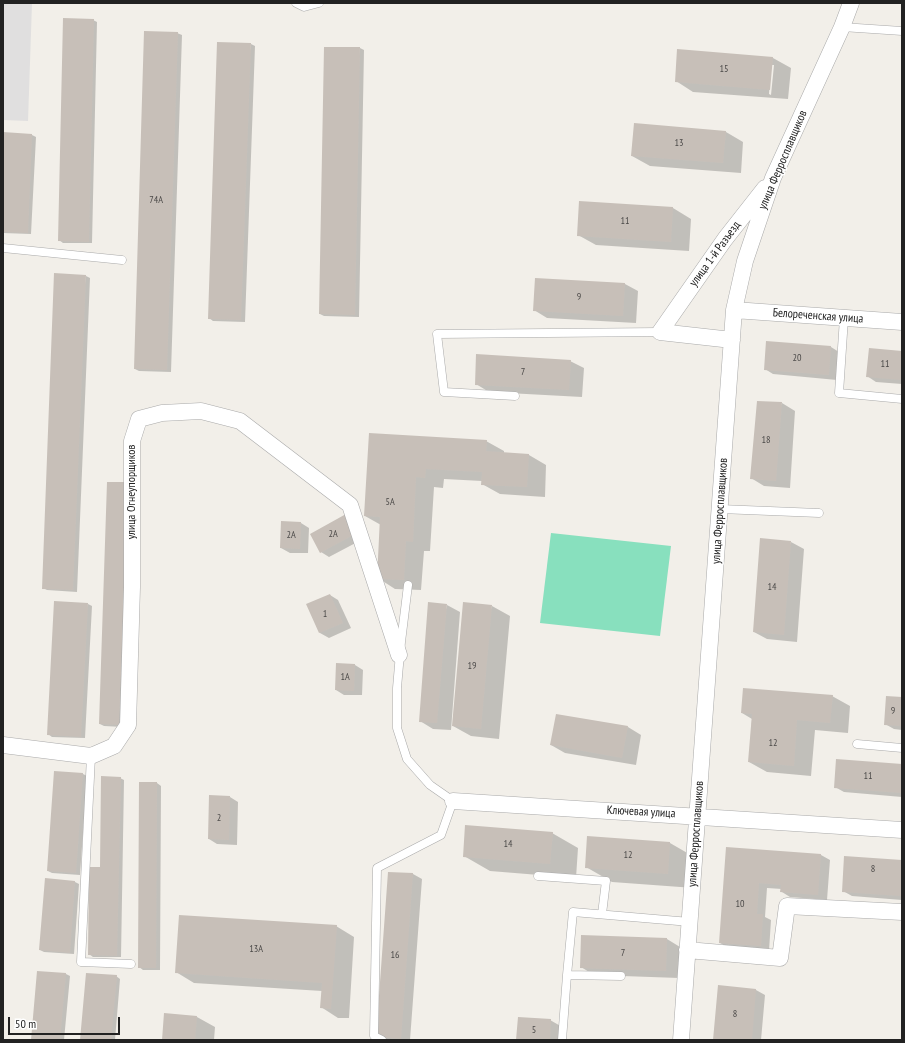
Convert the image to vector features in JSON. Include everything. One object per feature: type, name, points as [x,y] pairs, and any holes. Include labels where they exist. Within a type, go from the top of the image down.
[{"type":"street","name":"улица Ферросплавщиков","points":[[681,1040],[734,310],[745,261],[773,178],[842,27],[851,3]]},
{"type":"street","name":"улица 1-й Разъезд","points":[[660,332],[725,239],[773,178]]},
{"type":"street","name":"Белореченская улица","points":[[734,310],[902,322]]},
{"type":"street","points":[[660,332],[732,340]]},
{"type":"street","name":"улица Огнеупорщиков","points":[[91,756],[114,746],[128,725],[132,587],[132,441],[139,419],[162,413],[201,411],[240,421],[350,505],[399,655]]},
{"type":"street","points":[[3,744],[91,756]]},
{"type":"street","name":"Ключевая улица","points":[[452,801],[902,830]]},
{"type":"street","points":[[687,950],[780,958],[787,906],[902,912]]},
{"type":"lane","points":[[296,3],[304,7],[319,3]]},
{"type":"lane","points":[[842,27],[902,31]]},
{"type":"lane","points":[[3,248],[122,260]]},
{"type":"lane","points":[[844,318],[839,394],[902,399]]},
{"type":"lane","points":[[515,396],[444,392],[437,334],[660,332]]},
{"type":"lane","points":[[720,509],[818,513]]},
{"type":"lane","points":[[382,1040],[374,1036],[377,868],[440,836],[452,801],[430,785],[407,759],[397,728],[396,688],[408,585]]},
{"type":"lane","points":[[857,744],[902,748]]},
{"type":"lane","points":[[91,756],[81,962],[131,964]]},
{"type":"lane","points":[[538,876],[606,882],[602,914]]},
{"type":"lane","points":[[562,1040],[573,912],[690,922]]},
{"type":"lane","points":[[567,975],[621,976]]},
{"type":"shaded area","points":[[3,3],[32,3],[28,121],[3,120]]},
{"type":"green space","points":[[551,533],[671,546],[660,636],[540,623]]},
{"type":"building","points":[[63,18],[94,19],[89,242],[58,241]]},
{"type":"building","points":[[144,31],[178,32],[167,370],[134,369]]},
{"type":"building","points":[[217,42],[251,43],[241,320],[208,319]]},
{"type":"building","points":[[324,47],[360,47],[355,315],[319,314]]},
{"type":"building","points":[[677,49],[773,57],[770,90],[675,82]]},
{"type":"building","points":[[634,123],[726,131],[723,163],[631,156]]},
{"type":"building","points":[[3,132],[32,134],[28,233],[3,232]]},
{"type":"building","points":[[579,201],[673,207],[671,242],[577,236]]},
{"type":"building","points":[[54,273],[86,275],[73,590],[42,589]]},
{"type":"building","points":[[535,278],[625,283],[623,316],[533,311]]},
{"type":"building","points":[[766,341],[831,346],[829,375],[764,370]]},
{"type":"building","points":[[869,348],[902,351],[902,380],[866,377]]},
{"type":"building","points":[[476,354],[571,360],[569,390],[475,385]]},
{"type":"building","points":[[757,401],[782,402],[776,481],[750,479]]},
{"type":"building","points":[[369,433],[487,440],[486,451],[529,454],[527,487],[481,485],[482,472],[426,469],[425,478],[416,477],[413,542],[406,541],[404,580],[377,579],[380,517],[364,516]]},
{"type":"building","points":[[107,482],[128,482],[119,725],[99,724]]},
{"type":"building","points":[[346,514],[357,533],[320,553],[310,534]]},
{"type":"building","points":[[281,521],[301,522],[300,549],[280,548]]},
{"type":"building","points":[[760,538],[791,541],[784,635],[753,632]]},
{"type":"building","points":[[330,594],[343,623],[319,633],[306,604]]},
{"type":"building","points":[[54,601],[88,603],[81,737],[47,735]]},
{"type":"building","points":[[428,602],[447,604],[437,723],[419,722]]},
{"type":"building","points":[[463,602],[492,605],[481,729],[452,726]]},
{"type":"building","points":[[336,663],[355,664],[354,691],[335,690]]},
{"type":"building","points":[[743,688],[833,695],[830,723],[797,720],[794,766],[748,762],[752,714],[741,713]]},
{"type":"building","points":[[886,696],[902,697],[902,726],[884,725]]},
{"type":"building","points":[[556,714],[628,726],[622,758],[550,745]]},
{"type":"building","points":[[836,759],[902,764],[902,793],[834,788]]},
{"type":"building","points":[[54,771],[83,773],[76,873],[47,871]]},
{"type":"building","points":[[101,776],[121,777],[117,956],[88,955],[89,867],[100,867]]},
{"type":"building","points":[[139,782],[157,782],[156,968],[138,968]]},
{"type":"building","points":[[209,795],[230,796],[229,840],[208,839]]},
{"type":"building","points":[[465,825],[553,832],[550,864],[463,857]]},
{"type":"building","points":[[587,836],[670,842],[668,874],[585,868]]},
{"type":"building","points":[[726,847],[821,854],[818,895],[780,892],[781,885],[759,883],[757,914],[763,914],[761,946],[719,943]]},
{"type":"building","points":[[844,856],[902,860],[901,896],[842,892]]},
{"type":"building","points":[[388,872],[413,873],[401,1039],[376,1037]]},
{"type":"building","points":[[45,878],[75,881],[70,953],[39,950]]},
{"type":"building","points":[[179,915],[337,925],[331,1009],[320,1008],[322,983],[175,973]]},
{"type":"building","points":[[581,935],[667,938],[666,971],[580,968]]},
{"type":"building","points":[[37,971],[66,973],[60,1040],[31,1040]]},
{"type":"building","points":[[86,973],[117,975],[111,1040],[80,1040]]},
{"type":"building","points":[[718,985],[756,989],[752,1040],[713,1040]]},
{"type":"building","points":[[164,1013],[197,1016],[195,1040],[162,1040]]},
{"type":"building","points":[[518,1017],[551,1019],[550,1040],[516,1040]]}]
